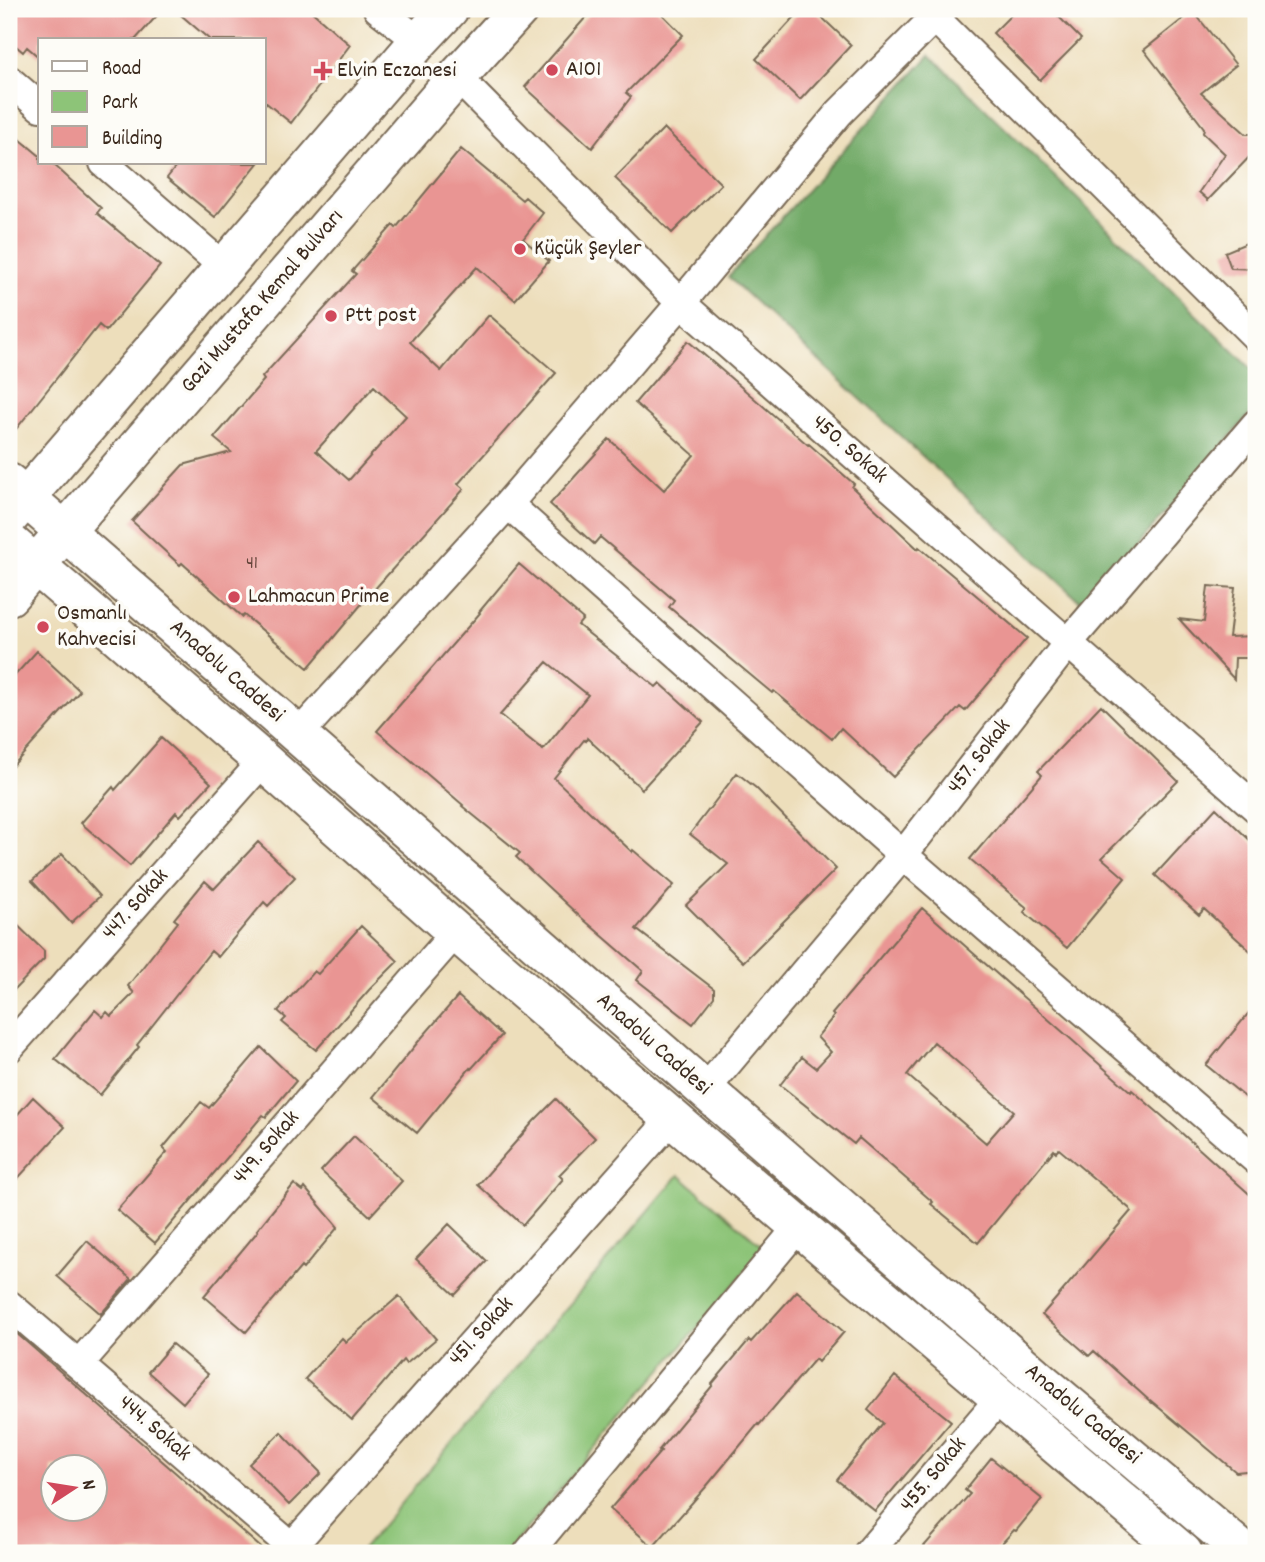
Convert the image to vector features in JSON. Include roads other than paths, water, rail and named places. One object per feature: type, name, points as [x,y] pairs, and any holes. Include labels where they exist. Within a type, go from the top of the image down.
[{"type":"main road","points":[[14,499],[224,267],[449,9]]},
{"type":"main road","name":"Gazi Mustafa Kemal Bulvarı","points":[[9,596],[22,553],[64,531],[519,9]]},
{"type":"main road","name":"Anadolu Caddesi","points":[[14,499],[64,531],[1043,1383],[1245,1553]]},
{"type":"main road","name":"Anadolu Caddesi","points":[[22,553],[456,932],[1183,1553]]},
{"type":"street","points":[[378,9],[419,41]]},
{"type":"street","points":[[298,734],[508,504],[681,303],[839,113],[939,13],[1256,337]]},
{"type":"street","name":"450. Sokak","points":[[457,77],[681,303],[1256,808]]},
{"type":"street","points":[[9,80],[38,105]]},
{"type":"street","points":[[105,164],[224,267]]},
{"type":"street","name":"457. Sokak","points":[[705,1090],[903,855],[1068,643],[1256,424]]},
{"type":"street","points":[[508,504],[903,855],[1256,1160]]},
{"type":"street","name":"447. Sokak","points":[[9,1048],[263,761]]},
{"type":"street","name":"449. Sokak","points":[[79,1364],[456,932]]},
{"type":"street","name":"451. Sokak","points":[[292,1551],[658,1134],[670,1116]]},
{"type":"street","points":[[528,1553],[799,1226]]},
{"type":"street","name":"444. Sokak","points":[[9,1305],[292,1551]]},
{"type":"street","name":"455. Sokak","points":[[868,1553],[1000,1398]]},
{"type":"place","name":"A101","points":[[552,70]]},
{"type":"place","name":"Elvin Eczanesi","points":[[323,71]]},
{"type":"place","name":"Küçük Şeyler","points":[[520,249]]},
{"type":"place","name":"Ptt post","points":[[331,316]]},
{"type":"place","name":"Lahmacun Prime","points":[[234,597]]},
{"type":"place","name":"Osmanlı Kahvecisi","points":[[43,627]]}]
